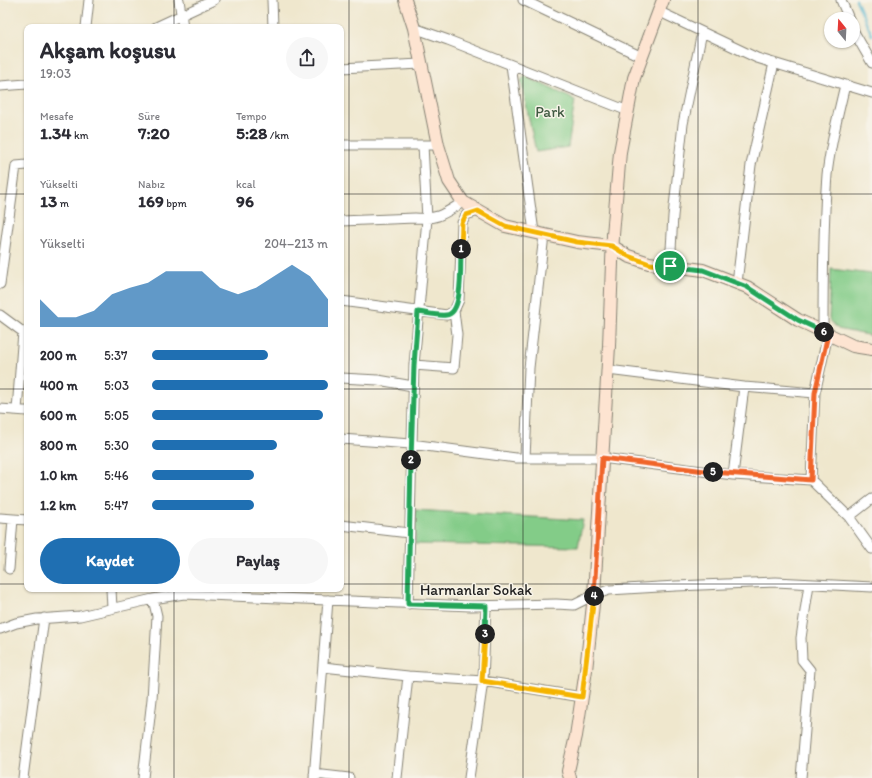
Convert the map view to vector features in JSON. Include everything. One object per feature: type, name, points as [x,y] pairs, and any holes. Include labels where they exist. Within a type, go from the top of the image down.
[{"type":"street","points":[[86,24],[89,0]]},
{"type":"street","points":[[179,0],[183,24]]},
{"type":"street","points":[[162,24],[214,0]]},
{"type":"street","points":[[272,0],[273,24]]},
{"type":"street","points":[[405,0],[414,28],[438,145],[449,181],[463,202],[505,226],[577,242],[612,246],[628,256],[650,264],[703,270],[747,287],[798,320],[825,333],[853,346],[872,349]]},
{"type":"street","points":[[524,0],[642,57]]},
{"type":"street","points":[[570,778],[568,771],[576,736],[582,697],[594,595],[608,370],[612,246],[620,152],[634,78],[660,12],[663,0]]},
{"type":"street","points":[[841,0],[846,12]]},
{"type":"street","points":[[660,12],[757,58],[872,94]]},
{"type":"street","points":[[414,28],[628,111]]},
{"type":"street","points":[[670,266],[673,216],[684,124],[702,32]]},
{"type":"street","points":[[860,42],[872,63]]},
{"type":"street","points":[[737,283],[751,165],[774,63]]},
{"type":"street","points":[[344,68],[421,64]]},
{"type":"street","points":[[511,65],[539,234],[525,458]]},
{"type":"street","points":[[0,86],[24,84]]},
{"type":"street","points":[[811,480],[815,393],[825,333],[824,229],[827,175],[832,138],[845,85]]},
{"type":"street","points":[[344,145],[438,145]]},
{"type":"street","points":[[408,604],[414,365],[427,219],[423,145]]},
{"type":"street","points":[[0,284],[16,166],[24,165]]},
{"type":"street","points":[[344,221],[416,218],[427,219],[439,217],[463,202]]},
{"type":"street","points":[[414,365],[454,368],[457,335],[454,311],[459,300],[462,223],[466,215],[478,211]]},
{"type":"street","points":[[344,301],[447,315],[454,311]]},
{"type":"street","points":[[0,315],[23,332],[24,348],[17,410]]},
{"type":"street","points":[[608,370],[815,393]]},
{"type":"street","points":[[344,378],[378,380],[413,386]]},
{"type":"street","points":[[733,475],[744,386]]},
{"type":"street","points":[[0,409],[24,410]]},
{"type":"street","points":[[344,439],[411,444],[525,458],[602,458],[733,475],[811,480],[849,517],[872,548]]},
{"type":"street","points":[[849,517],[872,499]]},
{"type":"street","points":[[0,518],[24,520]]},
{"type":"street","points":[[9,569],[13,519]]},
{"type":"street","points":[[344,525],[409,533]]},
{"type":"street","name":"Harmanlar Sokak","points":[[0,629],[16,623],[44,618],[80,616],[153,599],[184,594],[232,592],[328,600],[486,606],[556,604],[574,605],[594,595],[609,590],[676,586],[776,582],[872,587]]},
{"type":"street","points":[[801,778],[810,670],[802,660],[801,638],[809,584]]},
{"type":"street","points":[[111,592],[112,608]]},
{"type":"street","points":[[143,778],[152,699],[157,616],[153,599]]},
{"type":"street","points":[[328,600],[314,776],[349,778]]},
{"type":"street","points":[[469,778],[482,681],[486,606]]},
{"type":"street","points":[[23,778],[44,618]]},
{"type":"street","points":[[323,667],[408,676],[482,681],[582,697]]},
{"type":"street","points":[[397,778],[408,676]]},
{"type":"green space","name":"Park","points":[[525,76],[575,100],[568,147],[536,152],[521,81]]},
{"type":"green space","points":[[831,269],[872,274],[872,336],[838,329],[829,319]]},
{"type":"green space","points":[[415,510],[583,520],[578,547],[415,544]]},
{"type":"waterway","points":[[856,0],[872,35]]},
{"type":"route","points":[[478,211],[505,226],[577,242],[612,246],[628,256],[650,264],[670,266],[703,270],[747,287],[798,320],[828,334],[815,393],[811,480],[733,475],[602,458],[594,595],[582,697],[482,681],[486,606],[408,604],[413,386],[418,312],[447,315],[454,311],[459,300],[462,223],[466,215],[478,211]]}]
